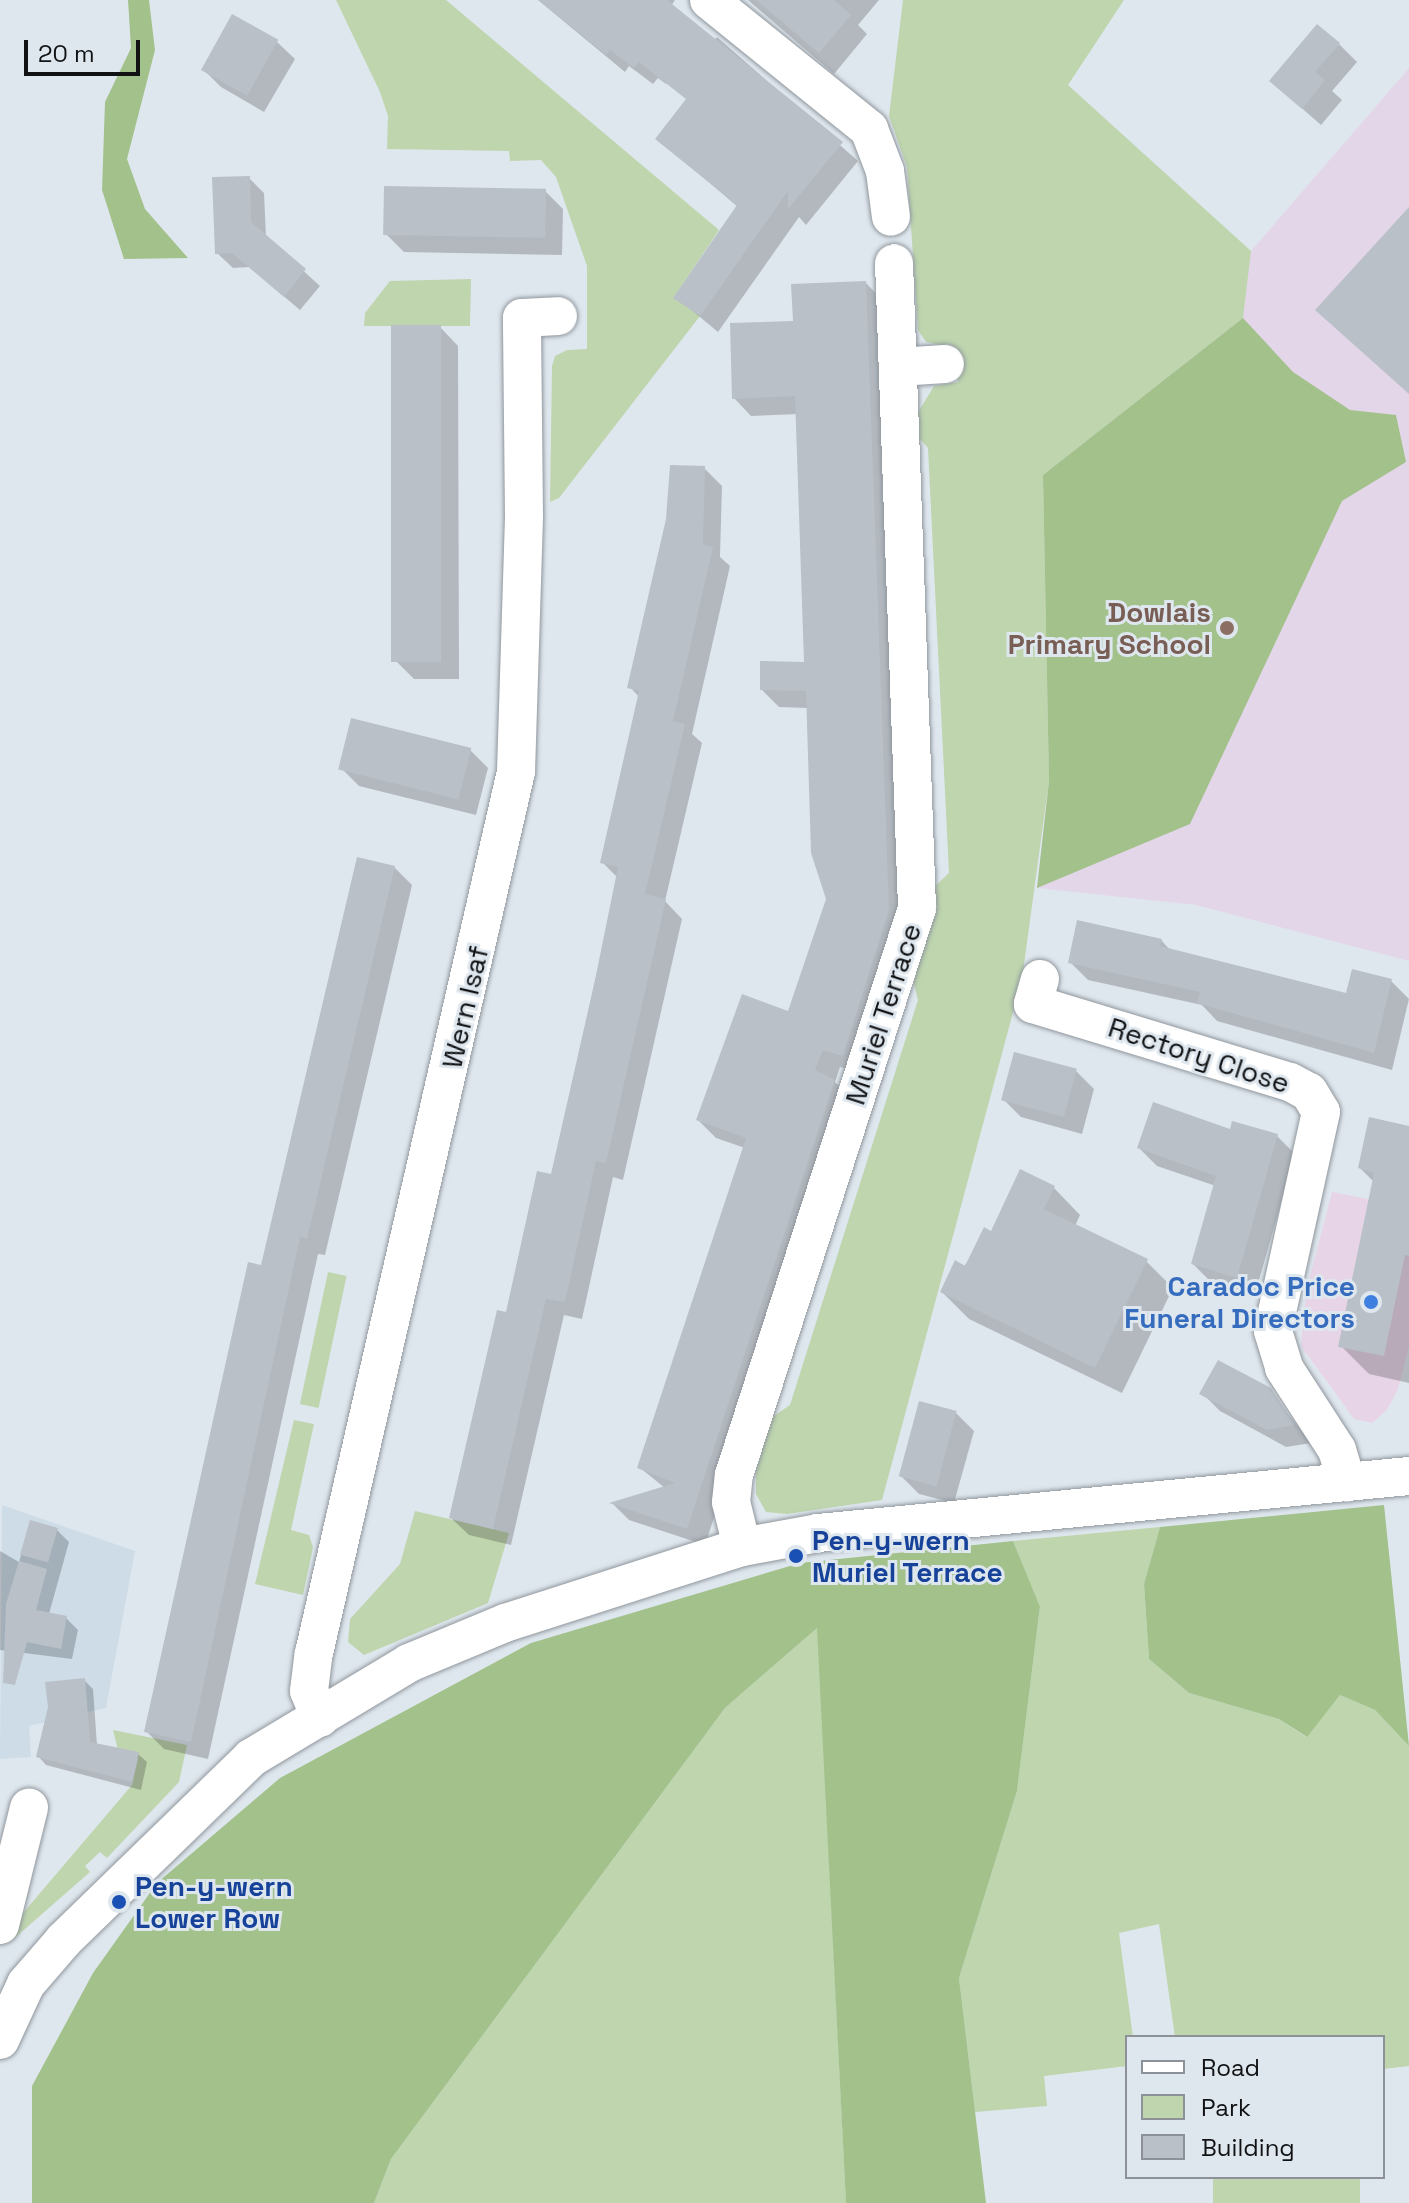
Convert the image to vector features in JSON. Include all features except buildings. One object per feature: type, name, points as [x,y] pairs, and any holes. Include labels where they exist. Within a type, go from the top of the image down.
[{"type":"street","points":[[709,0],[869,129],[885,171],[891,217]]},
{"type":"street","name":"Muriel Terrace","points":[[742,1547],[731,1502],[734,1475],[917,908],[894,263]]},
{"type":"street","name":"Wern Isaf","points":[[320,1718],[309,1691],[314,1653],[516,772],[522,663],[522,318],[558,316]]},
{"type":"street","points":[[898,367],[945,364]]},
{"type":"street","name":"Rectory Close","points":[[1040,979],[1033,1004],[1290,1082],[1309,1092],[1321,1112],[1273,1331],[1284,1368],[1337,1450],[1347,1482]]},
{"type":"street","points":[[0,2040],[13,1976],[251,1758],[409,1663],[505,1623],[742,1547],[818,1533],[1409,1476]]},
{"type":"street","points":[[0,1925],[29,1808]]},
{"type":"shaded area","name":"Dowlais Primary School","points":[[1409,68],[1409,961],[1196,905],[1037,888],[1049,781],[1043,475],[1242,318],[1251,251]]},
{"type":"shaded area","points":[[1332,1192],[1409,1207],[1409,1346],[1398,1389],[1387,1410],[1372,1423],[1354,1419],[1301,1346],[1306,1292]]},
{"type":"shaded area","points":[[2,1505],[135,1551],[106,1708],[29,1726],[31,1757],[0,1759]]},
{"type":"green space","points":[[128,0],[149,0],[155,50],[127,159],[145,209],[188,258],[124,259],[102,190],[105,102],[131,48]]},
{"type":"green space","points":[[336,0],[446,0],[719,230],[674,297],[700,316],[559,498],[550,502],[552,366],[555,356],[567,350],[587,349],[587,266],[556,177],[541,160],[510,161],[509,151],[387,149],[388,116],[380,92]]},
{"type":"green space","points":[[903,0],[1124,0],[1068,85],[1251,251],[1243,318],[1043,475],[1049,781],[1022,979],[882,1500],[787,1514],[766,1512],[756,1494],[756,1471],[771,1418],[790,1405],[918,1000],[911,972],[931,890],[949,873],[928,448],[918,437],[917,414],[934,386],[958,382],[955,348],[926,342],[918,330],[907,167],[889,116]]},
{"type":"green space","points":[[471,279],[470,326],[364,326],[365,313],[390,281]]},
{"type":"green space","points":[[1243,318],[1293,372],[1350,410],[1396,415],[1406,462],[1342,501],[1190,824],[1037,888],[1049,781],[1043,475]]},
{"type":"green space","points":[[328,1272],[347,1276],[319,1408],[300,1404]]},
{"type":"green space","points":[[294,1420],[314,1424],[291,1530],[309,1535],[313,1547],[303,1595],[255,1584]]},
{"type":"green space","points":[[1384,1505],[1409,1746],[1375,1710],[1340,1695],[1307,1737],[1279,1719],[1189,1693],[1149,1659],[1144,1584],[1160,1527]]},
{"type":"green space","points":[[415,1511],[509,1533],[488,1603],[364,1655],[348,1642],[350,1619],[400,1564]]},
{"type":"green space","points":[[1160,1527],[1144,1584],[1149,1659],[1189,1693],[1279,1719],[1306,1737],[1340,1695],[1375,1710],[1409,1746],[1409,2066],[1385,2069],[1385,2035],[1175,2035],[1159,1924],[1119,1933],[1133,2035],[1125,2035],[1125,2066],[1044,2076],[1047,2106],[975,2112],[959,1978],[1017,1791],[1040,1608],[1013,1541]]},
{"type":"green space","points":[[1013,1541],[1040,1607],[1017,1791],[959,1978],[986,2203],[846,2203],[817,1628],[725,1708],[391,2159],[374,2203],[32,2203],[32,2086],[93,1973],[157,1883],[280,1778],[531,1643],[800,1563]]},
{"type":"green space","points":[[818,1627],[846,2203],[374,2203],[391,2159],[725,1708]]},
{"type":"green space","points":[[113,1730],[187,1745],[179,1782],[107,1858],[100,1852],[85,1866],[90,1872],[10,1942],[6,1933],[132,1785],[138,1759],[119,1754]]},
{"type":"green space","points":[[1213,2179],[1360,2179],[1360,2203],[1213,2203]]},
{"type":"place","name":"Dowlais Primary School","points":[[1227,628]]},
{"type":"place","name":"Caradoc Price Funeral Directors","points":[[1371,1302]]},
{"type":"place","name":"Pen-y-wern Muriel Terrace","points":[[796,1556]]},
{"type":"place","name":"Pen-y-wern Lower Row","points":[[119,1902]]}]
